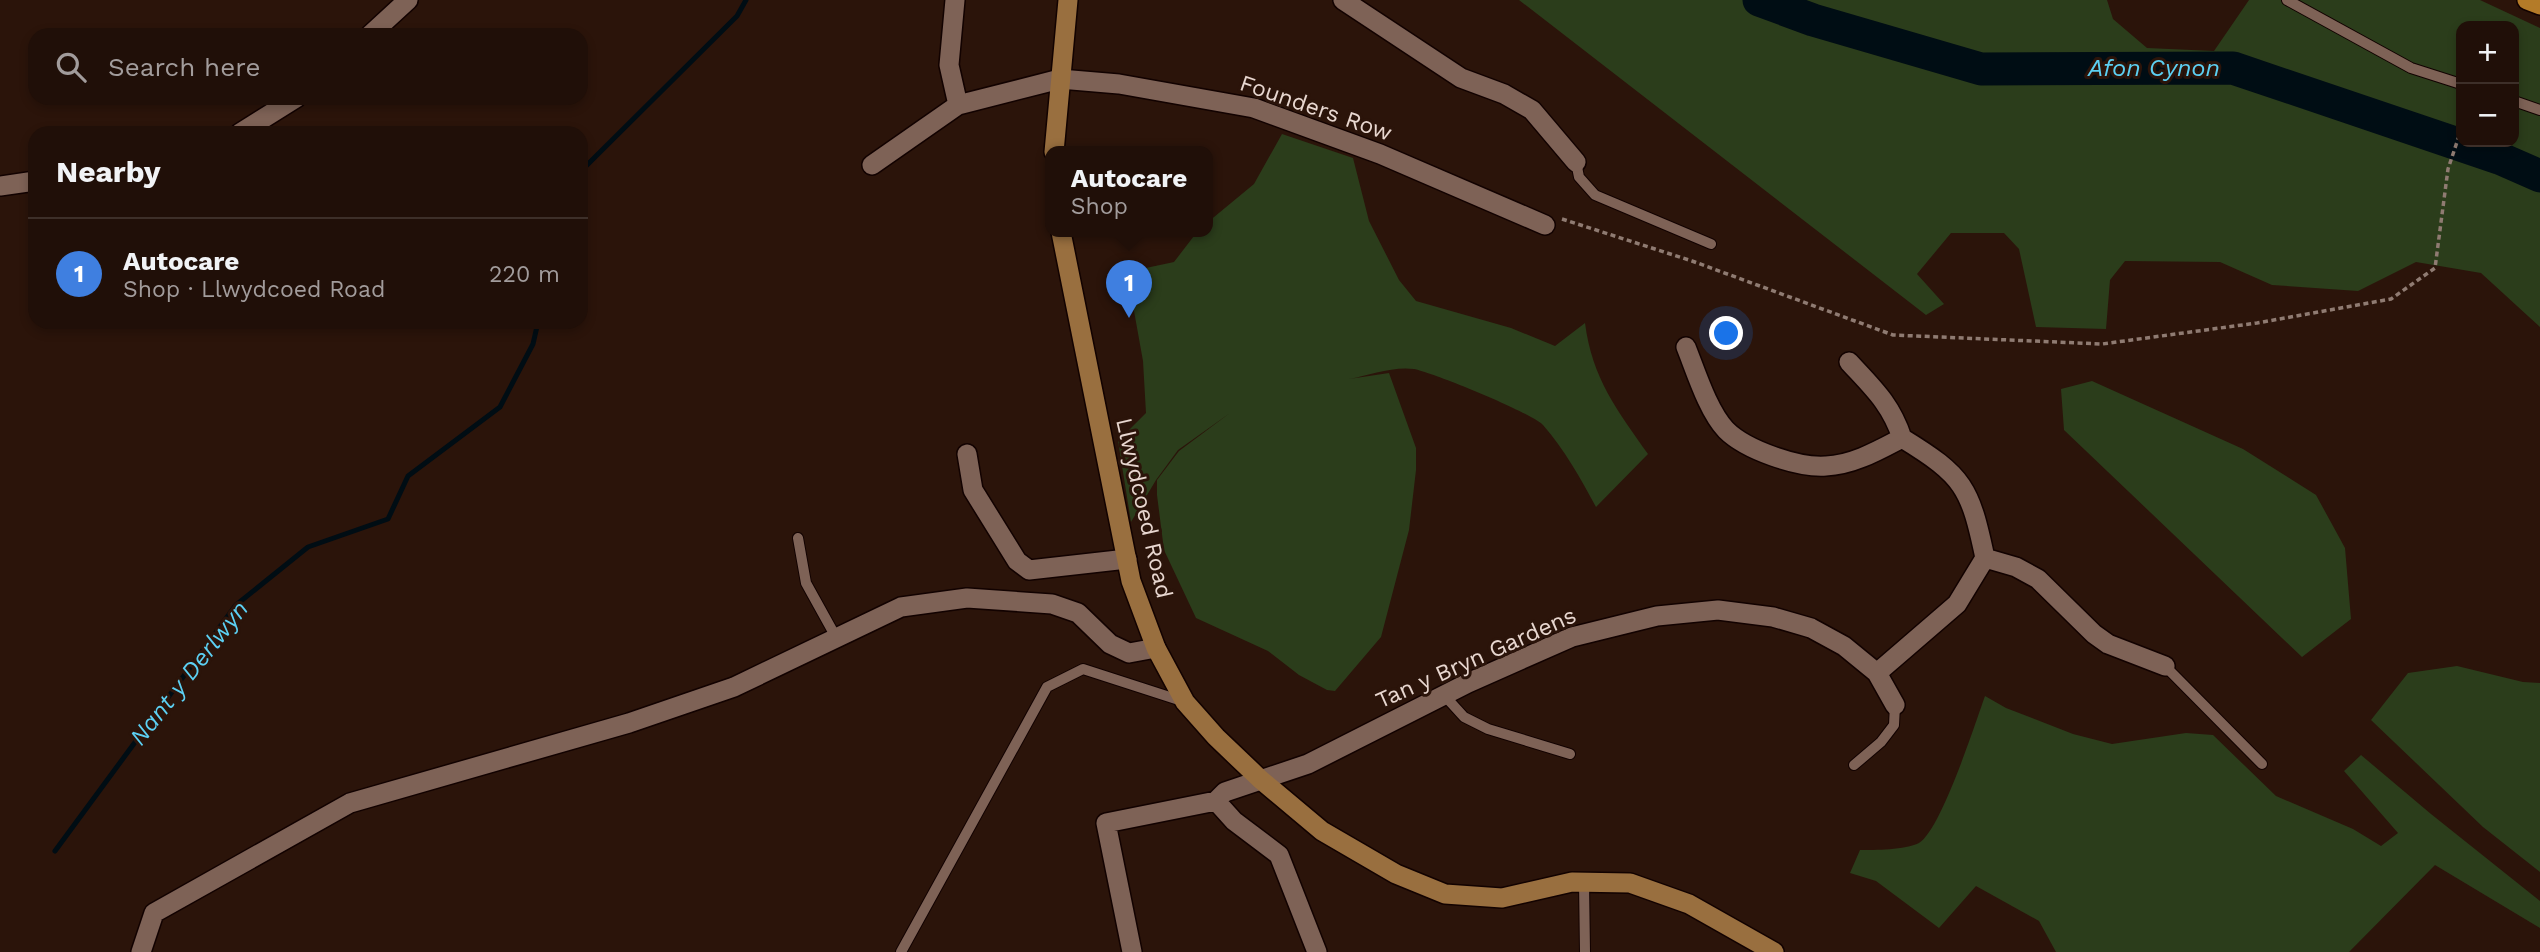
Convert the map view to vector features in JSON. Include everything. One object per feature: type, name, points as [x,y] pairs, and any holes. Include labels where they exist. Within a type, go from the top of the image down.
[{"type":"main road","points":[[1055,146],[1068,0]]},
{"type":"main road","points":[[2528,0],[2540,5]]},
{"type":"main road","name":"Llwydcoed Road","points":[[1061,237],[1131,581],[1156,648],[1185,702],[1216,737],[1260,779],[1322,831],[1396,874],[1445,894],[1502,898],[1572,882],[1630,883],[1689,904],[1774,952]]},
{"type":"street","points":[[378,28],[408,0]]},
{"type":"street","points":[[872,166],[958,105],[949,65],[956,0]]},
{"type":"street","points":[[1063,0],[1068,0]]},
{"type":"street","points":[[1343,0],[1461,78],[1504,94],[1532,110],[1576,162]]},
{"type":"street","name":"Founders Row","points":[[958,105],[1060,79],[1119,84],[1254,108],[1380,154],[1545,225]]},
{"type":"street","points":[[251,126],[285,105]]},
{"type":"street","points":[[0,186],[28,182]]},
{"type":"street","points":[[1686,347],[1701,386],[1725,429],[1747,446],[1791,460],[1826,467],[1854,460],[1902,438]]},
{"type":"street","points":[[1849,362],[1885,399],[1902,438],[1940,461],[1955,475],[1973,509],[1985,558],[1956,604],[1877,673]]},
{"type":"street","points":[[967,454],[973,490],[1017,561],[1029,570],[1127,559]]},
{"type":"street","points":[[1985,558],[2016,567],[2038,579],[2094,634],[2108,644],[2165,666]]},
{"type":"street","points":[[141,952],[154,913],[350,803],[629,723],[734,687],[901,607],[967,598],[1052,604],[1078,613],[1110,645],[1129,653],[1156,648]]},
{"type":"street","name":"Tan y Bryn Gardens","points":[[1132,952],[1106,823],[1216,801],[1225,792],[1308,764],[1444,695],[1572,637],[1657,616],[1718,610],[1773,617],[1811,628],[1844,646],[1877,673],[1895,705]]},
{"type":"street","points":[[1216,801],[1234,821],[1279,855],[1317,952]]},
{"type":"lane","points":[[2287,0],[2411,68],[2456,82]]},
{"type":"lane","points":[[2519,103],[2540,110]]},
{"type":"lane","points":[[1576,162],[1579,177],[1595,195],[1711,244]]},
{"type":"lane","points":[[798,538],[806,583],[837,639]]},
{"type":"lane","points":[[2165,666],[2262,764]]},
{"type":"lane","points":[[901,952],[1047,687],[1083,669],[1185,702]]},
{"type":"lane","points":[[1444,695],[1464,717],[1488,729],[1570,754]]},
{"type":"lane","points":[[1854,765],[1881,742],[1894,725],[1895,705]]},
{"type":"lane","points":[[1584,882],[1585,952]]},
{"type":"path","points":[[1545,225],[1556,217],[1692,261],[1893,335],[2102,344],[2257,323],[2391,299],[2435,268],[2448,169],[2456,145]]},
{"type":"green space","points":[[1519,0],[2107,0],[2113,19],[2147,48],[2214,51],[2249,0],[2480,0],[2540,28],[2540,327],[2481,273],[2416,262],[2358,291],[2272,285],[2220,262],[2125,261],[2110,280],[2106,329],[2036,327],[2019,249],[2004,233],[1951,233],[1917,274],[1944,304],[1926,315]]},
{"type":"green space","points":[[1282,134],[1353,158],[1369,221],[1399,280],[1416,301],[1511,328],[1555,346],[1585,323],[1588,343],[1600,377],[1616,408],[1648,454],[1596,507],[1572,464],[1551,434],[1535,419],[1520,411],[1414,369],[1390,370],[1349,379],[1389,373],[1416,448],[1416,470],[1409,530],[1381,637],[1335,691],[1327,690],[1299,675],[1268,651],[1196,618],[1164,550],[1157,480],[1179,451],[1230,413],[1178,450],[1156,480],[1131,522],[1118,441],[1146,413],[1143,361],[1127,272],[1174,262],[1193,237],[1213,237],[1213,218],[1254,184]]},
{"type":"green space","points":[[2092,381],[2243,449],[2316,495],[2345,548],[2351,619],[2302,657],[2064,430],[2061,389]]},
{"type":"green space","points":[[2457,666],[2523,682],[2540,683],[2540,872],[2483,827],[2371,720],[2408,673]]},
{"type":"green space","points":[[1985,696],[2006,708],[2073,734],[2112,744],[2186,733],[2213,735],[2276,796],[2353,829],[2381,846],[2398,833],[2344,771],[2361,755],[2540,901],[2540,928],[2435,865],[2349,952],[2056,952],[2039,921],[1976,886],[1939,928],[1876,881],[1850,873],[1860,850],[1906,847],[1919,843],[1928,834],[1947,798]]},
{"type":"waterway","name":"Nant y Derlwyn","points":[[588,164],[737,16],[746,0]]},
{"type":"waterway","name":"Afon Cynon","points":[[1759,0],[1813,20],[1981,69],[2233,68],[2499,158],[2540,176]]},
{"type":"waterway","name":"Nant y Derlwyn","points":[[55,851],[236,605],[308,547],[388,519],[408,476],[500,407],[533,344],[536,329]]},
{"type":"place","name":"Autocare","points":[[1129,318]]}]
